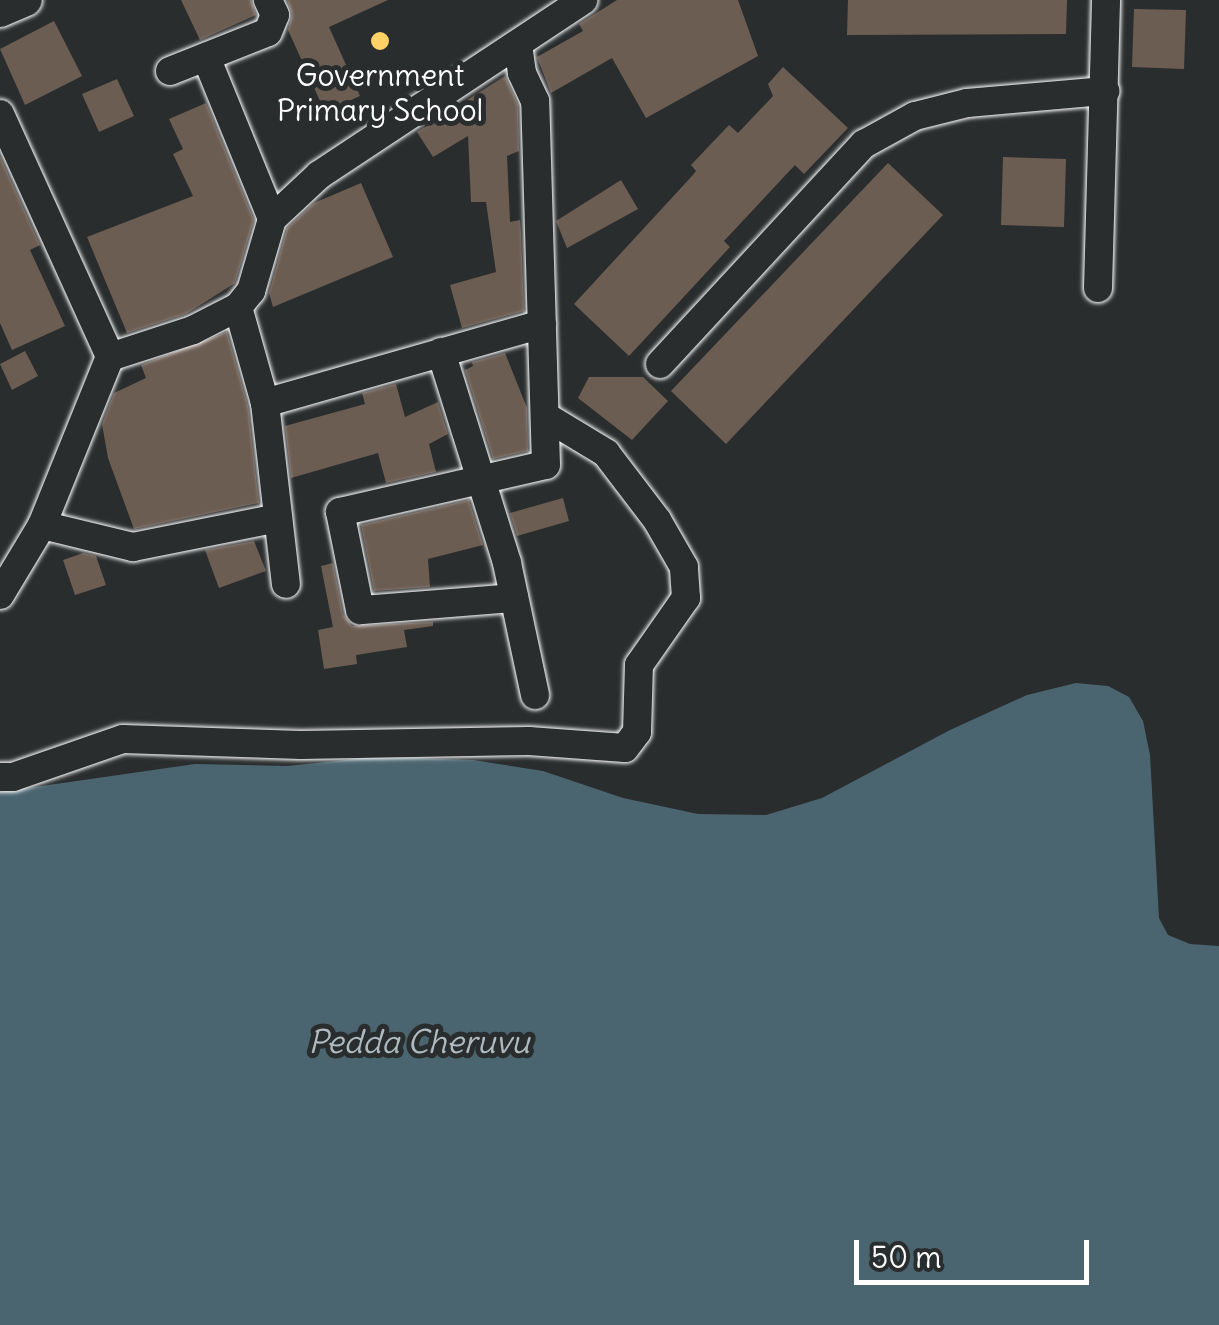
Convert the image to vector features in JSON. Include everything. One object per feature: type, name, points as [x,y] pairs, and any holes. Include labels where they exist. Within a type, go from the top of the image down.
[{"type":"street","points":[[0,10],[26,0]]},
{"type":"street","points":[[170,71],[268,32],[274,15],[268,0]]},
{"type":"street","points":[[110,357],[192,330],[238,307],[251,291],[272,218],[319,176],[582,0]]},
{"type":"street","points":[[1098,288],[1106,0]]},
{"type":"street","points":[[514,598],[360,610],[340,512],[546,465],[535,101],[522,73],[518,44]]},
{"type":"street","points":[[206,57],[272,218]]},
{"type":"street","points":[[660,364],[864,144],[915,116],[966,103],[1105,92]]},
{"type":"street","points":[[0,114],[110,357],[42,525],[0,594]]},
{"type":"street","points":[[238,307],[264,403],[286,584]]},
{"type":"street","points":[[264,403],[542,324]]},
{"type":"street","points":[[440,352],[514,598],[536,695]]},
{"type":"street","points":[[0,777],[13,777],[123,739],[301,744],[529,740],[625,748],[637,732],[639,666],[686,598],[684,567],[657,520],[606,453],[545,416]]},
{"type":"street","points":[[42,525],[134,546],[278,518]]},
{"type":"water","name":"Pedda Cheruvu","points":[[1076,683],[1108,686],[1129,697],[1143,721],[1150,755],[1159,918],[1168,935],[1190,944],[1219,946],[1219,1325],[0,1325],[0,792],[195,764],[287,766],[376,757],[473,760],[543,771],[623,798],[698,814],[766,815],[822,798],[950,730],[1027,695]]},
{"type":"building","points":[[181,0],[251,0],[256,15],[200,40]]},
{"type":"building","points":[[287,0],[388,0],[329,27],[360,96],[325,112],[288,30],[292,14]]},
{"type":"building","points":[[617,0],[738,0],[758,56],[646,118],[612,58],[551,93],[537,57],[583,31],[579,24]]},
{"type":"building","points":[[848,0],[1067,0],[1066,34],[847,35]]},
{"type":"building","points":[[1134,9],[1186,10],[1184,69],[1132,67]]},
{"type":"building","points":[[54,21],[82,76],[25,105],[0,49]]},
{"type":"building","points":[[783,67],[848,128],[804,174],[795,165],[724,241],[730,247],[629,356],[574,304],[692,176],[696,171],[691,165],[729,125],[738,133],[773,96],[768,84]]},
{"type":"building","points":[[505,76],[518,105],[519,151],[507,156],[510,222],[520,220],[524,311],[462,328],[450,285],[496,272],[486,202],[471,202],[468,136],[433,157],[417,132]]},
{"type":"building","points":[[117,79],[134,116],[99,132],[82,94]]},
{"type":"building","points":[[206,103],[254,220],[235,283],[186,314],[127,333],[87,237],[193,196],[173,154],[183,149],[169,119]]},
{"type":"building","points":[[0,156],[40,245],[30,250],[65,326],[12,350],[0,323]]},
{"type":"building","points":[[1003,157],[1066,159],[1064,227],[1001,225]]},
{"type":"building","points":[[888,163],[943,215],[726,444],[671,391]]},
{"type":"building","points":[[621,180],[638,209],[567,248],[556,221]]},
{"type":"building","points":[[361,183],[393,257],[273,307],[269,293],[287,228],[314,203]]},
{"type":"building","points":[[227,332],[248,406],[259,503],[134,529],[108,458],[102,424],[114,393],[146,378],[141,365]]},
{"type":"building","points":[[25,351],[38,376],[12,390],[0,364]]},
{"type":"building","points":[[505,353],[527,408],[528,451],[493,459],[465,370],[473,366],[472,362]]},
{"type":"building","points":[[589,377],[643,377],[668,401],[632,440],[578,398]]},
{"type":"building","points":[[396,384],[405,417],[438,402],[448,434],[429,444],[436,472],[386,483],[378,453],[291,478],[285,426],[365,404],[362,393]]},
{"type":"building","points":[[563,498],[569,521],[517,536],[510,513]]},
{"type":"building","points":[[469,500],[483,545],[428,559],[430,587],[374,591],[361,525]]},
{"type":"building","points":[[254,541],[266,571],[219,588],[205,550]]},
{"type":"building","points":[[83,553],[96,556],[106,585],[75,595],[63,560]]},
{"type":"building","points":[[333,563],[343,614],[352,626],[433,622],[433,626],[404,630],[407,647],[356,655],[357,664],[324,669],[318,630],[333,627],[321,566]]},
{"type":"place","name":"Government Primary School","points":[[380,41]]}]
